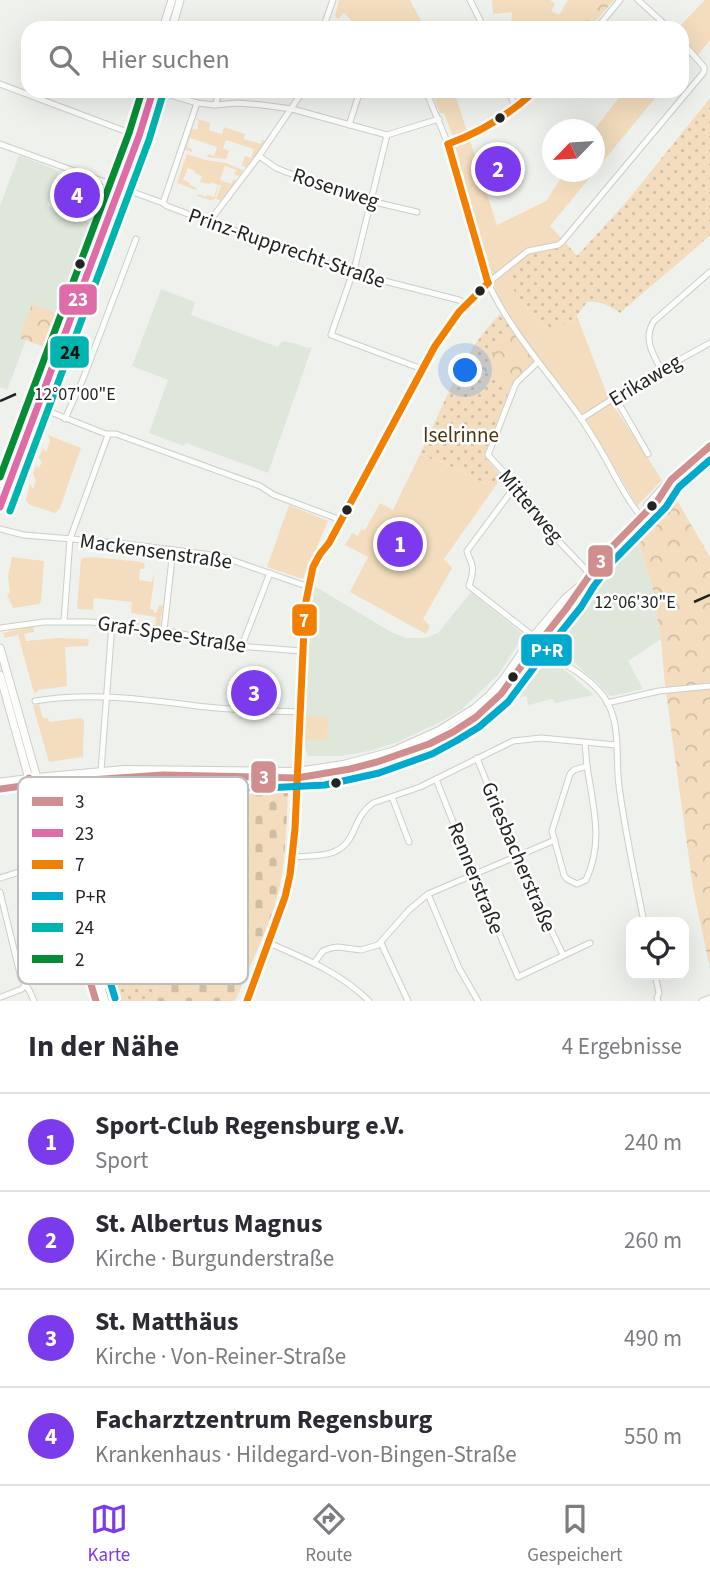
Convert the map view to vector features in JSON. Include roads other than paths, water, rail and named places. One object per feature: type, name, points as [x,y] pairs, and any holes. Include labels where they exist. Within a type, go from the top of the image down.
[{"type":"main road","points":[[165,21],[172,0]]},
{"type":"main road","points":[[174,21],[180,0]]},
{"type":"main road","points":[[0,507],[33,406],[115,186],[142,98]]},
{"type":"main road","points":[[115,186],[139,136],[153,98]]},
{"type":"main road","points":[[0,484],[33,406]]},
{"type":"main road","points":[[0,648],[33,777]]},
{"type":"main road","points":[[0,675],[33,777]]},
{"type":"main road","points":[[0,782],[18,781]]},
{"type":"main road","points":[[0,789],[18,785]]},
{"type":"main road","points":[[91,984],[96,1001]]},
{"type":"main road","points":[[100,984],[105,1001]]},
{"type":"street","points":[[326,21],[333,0]]},
{"type":"street","points":[[470,0],[480,21]]},
{"type":"street","points":[[603,21],[620,0]]},
{"type":"street","points":[[638,0],[661,21]]},
{"type":"street","points":[[689,50],[704,67],[704,72],[689,90]]},
{"type":"street","points":[[0,84],[21,92]]},
{"type":"street","points":[[37,98],[130,133]]},
{"type":"street","points":[[180,98],[215,105],[237,103],[292,109],[387,135],[439,119]]},
{"type":"street","points":[[215,105],[218,98]]},
{"type":"street","points":[[209,222],[299,98]]},
{"type":"street","points":[[349,125],[358,98]]},
{"type":"street","points":[[429,98],[448,144],[488,283],[500,306],[538,362],[582,419],[632,506],[641,516]]},
{"type":"street","points":[[512,98],[515,107]]},
{"type":"street","points":[[448,144],[487,128],[526,98]]},
{"type":"street","points":[[248,1001],[285,897],[293,857],[304,615],[313,567],[443,332],[465,304],[528,251],[558,246],[683,98]]},
{"type":"street","points":[[163,203],[197,103]]},
{"type":"street","points":[[387,135],[353,272],[331,335],[422,369]]},
{"type":"street","name":"Prinz-Rupprecht-Straße","points":[[0,144],[353,272],[459,300],[465,304]]},
{"type":"street","name":"Rosenweg","points":[[259,156],[286,172],[371,202],[417,212]]},
{"type":"street","points":[[65,419],[136,239]]},
{"type":"street","points":[[661,369],[648,340],[650,326],[710,272]]},
{"type":"street","name":"Erikaweg","points":[[582,419],[661,369],[710,343]]},
{"type":"street","name":"Mitterweg","points":[[538,362],[517,382],[488,456],[516,485],[546,527],[590,574]]},
{"type":"street","points":[[615,397],[648,454]]},
{"type":"street","points":[[33,406],[108,435],[116,434],[260,486],[274,495],[341,520]]},
{"type":"street","points":[[64,621],[70,539],[108,435]]},
{"type":"street","points":[[120,777],[334,772],[372,764],[419,748],[444,736],[478,715],[507,688],[590,574],[641,516],[652,499],[710,446]]},
{"type":"street","points":[[516,485],[467,551],[473,572],[469,586],[533,636],[559,661],[596,688],[607,703],[614,721],[617,772],[643,917]]},
{"type":"street","name":"Mackensenstraße","points":[[0,529],[24,535],[119,542],[229,558],[309,587]]},
{"type":"street","points":[[164,630],[173,550]]},
{"type":"street","points":[[243,646],[270,573]]},
{"type":"street","points":[[61,777],[124,769],[297,774],[392,751],[439,730],[489,695],[533,636],[565,598],[584,582]]},
{"type":"street","name":"Graf-Spee-Straße","points":[[0,628],[64,621],[112,624],[164,630],[243,646],[302,651]]},
{"type":"street","points":[[101,771],[112,624]]},
{"type":"street","points":[[607,703],[659,691],[710,686]]},
{"type":"street","points":[[35,701],[65,697],[107,697],[254,711],[300,712]]},
{"type":"street","points":[[293,857],[323,855],[341,849],[348,843],[363,811],[373,803],[436,779],[520,739],[541,738],[616,745]]},
{"type":"street","points":[[585,743],[597,845],[589,874],[582,884],[572,883],[564,875],[552,831],[570,774],[587,766]]},
{"type":"street","name":"Griesbacherstraße","points":[[477,758],[516,856],[563,955]]},
{"type":"street","name":"Rennerstraße","points":[[436,779],[518,977],[563,955]]},
{"type":"street","points":[[392,797],[409,842]]},
{"type":"street","points":[[314,963],[323,951],[331,948],[367,949],[381,943],[409,910],[428,894],[555,840]]},
{"type":"street","points":[[0,878],[18,872]]},
{"type":"street","points":[[0,892],[18,967]]},
{"type":"street","points":[[428,894],[459,968],[478,1001]]},
{"type":"street","points":[[269,943],[343,979],[369,1001]]},
{"type":"street","points":[[381,943],[408,1001]]},
{"type":"street","points":[[563,955],[590,943]]},
{"type":"street","points":[[649,1001],[657,999],[659,993],[656,980]]},
{"type":"street","points":[[1,998],[22,989],[25,984]]},
{"type":"street","points":[[25,984],[34,1001]]},
{"type":"street","points":[[101,988],[111,984]]},
{"type":"street","points":[[702,1001],[710,998]]},
{"type":"place","name":"St. Albertus Magnus","points":[[498,169]]},
{"type":"place","name":"Facharztzentrum Regensburg","points":[[77,195]]},
{"type":"place","name":"Sport-Club Regensburg e.V.","points":[[400,544]]},
{"type":"place","name":"St. Matthäus","points":[[254,693]]},
{"type":"park label","name":"Iselrinne","points":[[461,435]]}]
